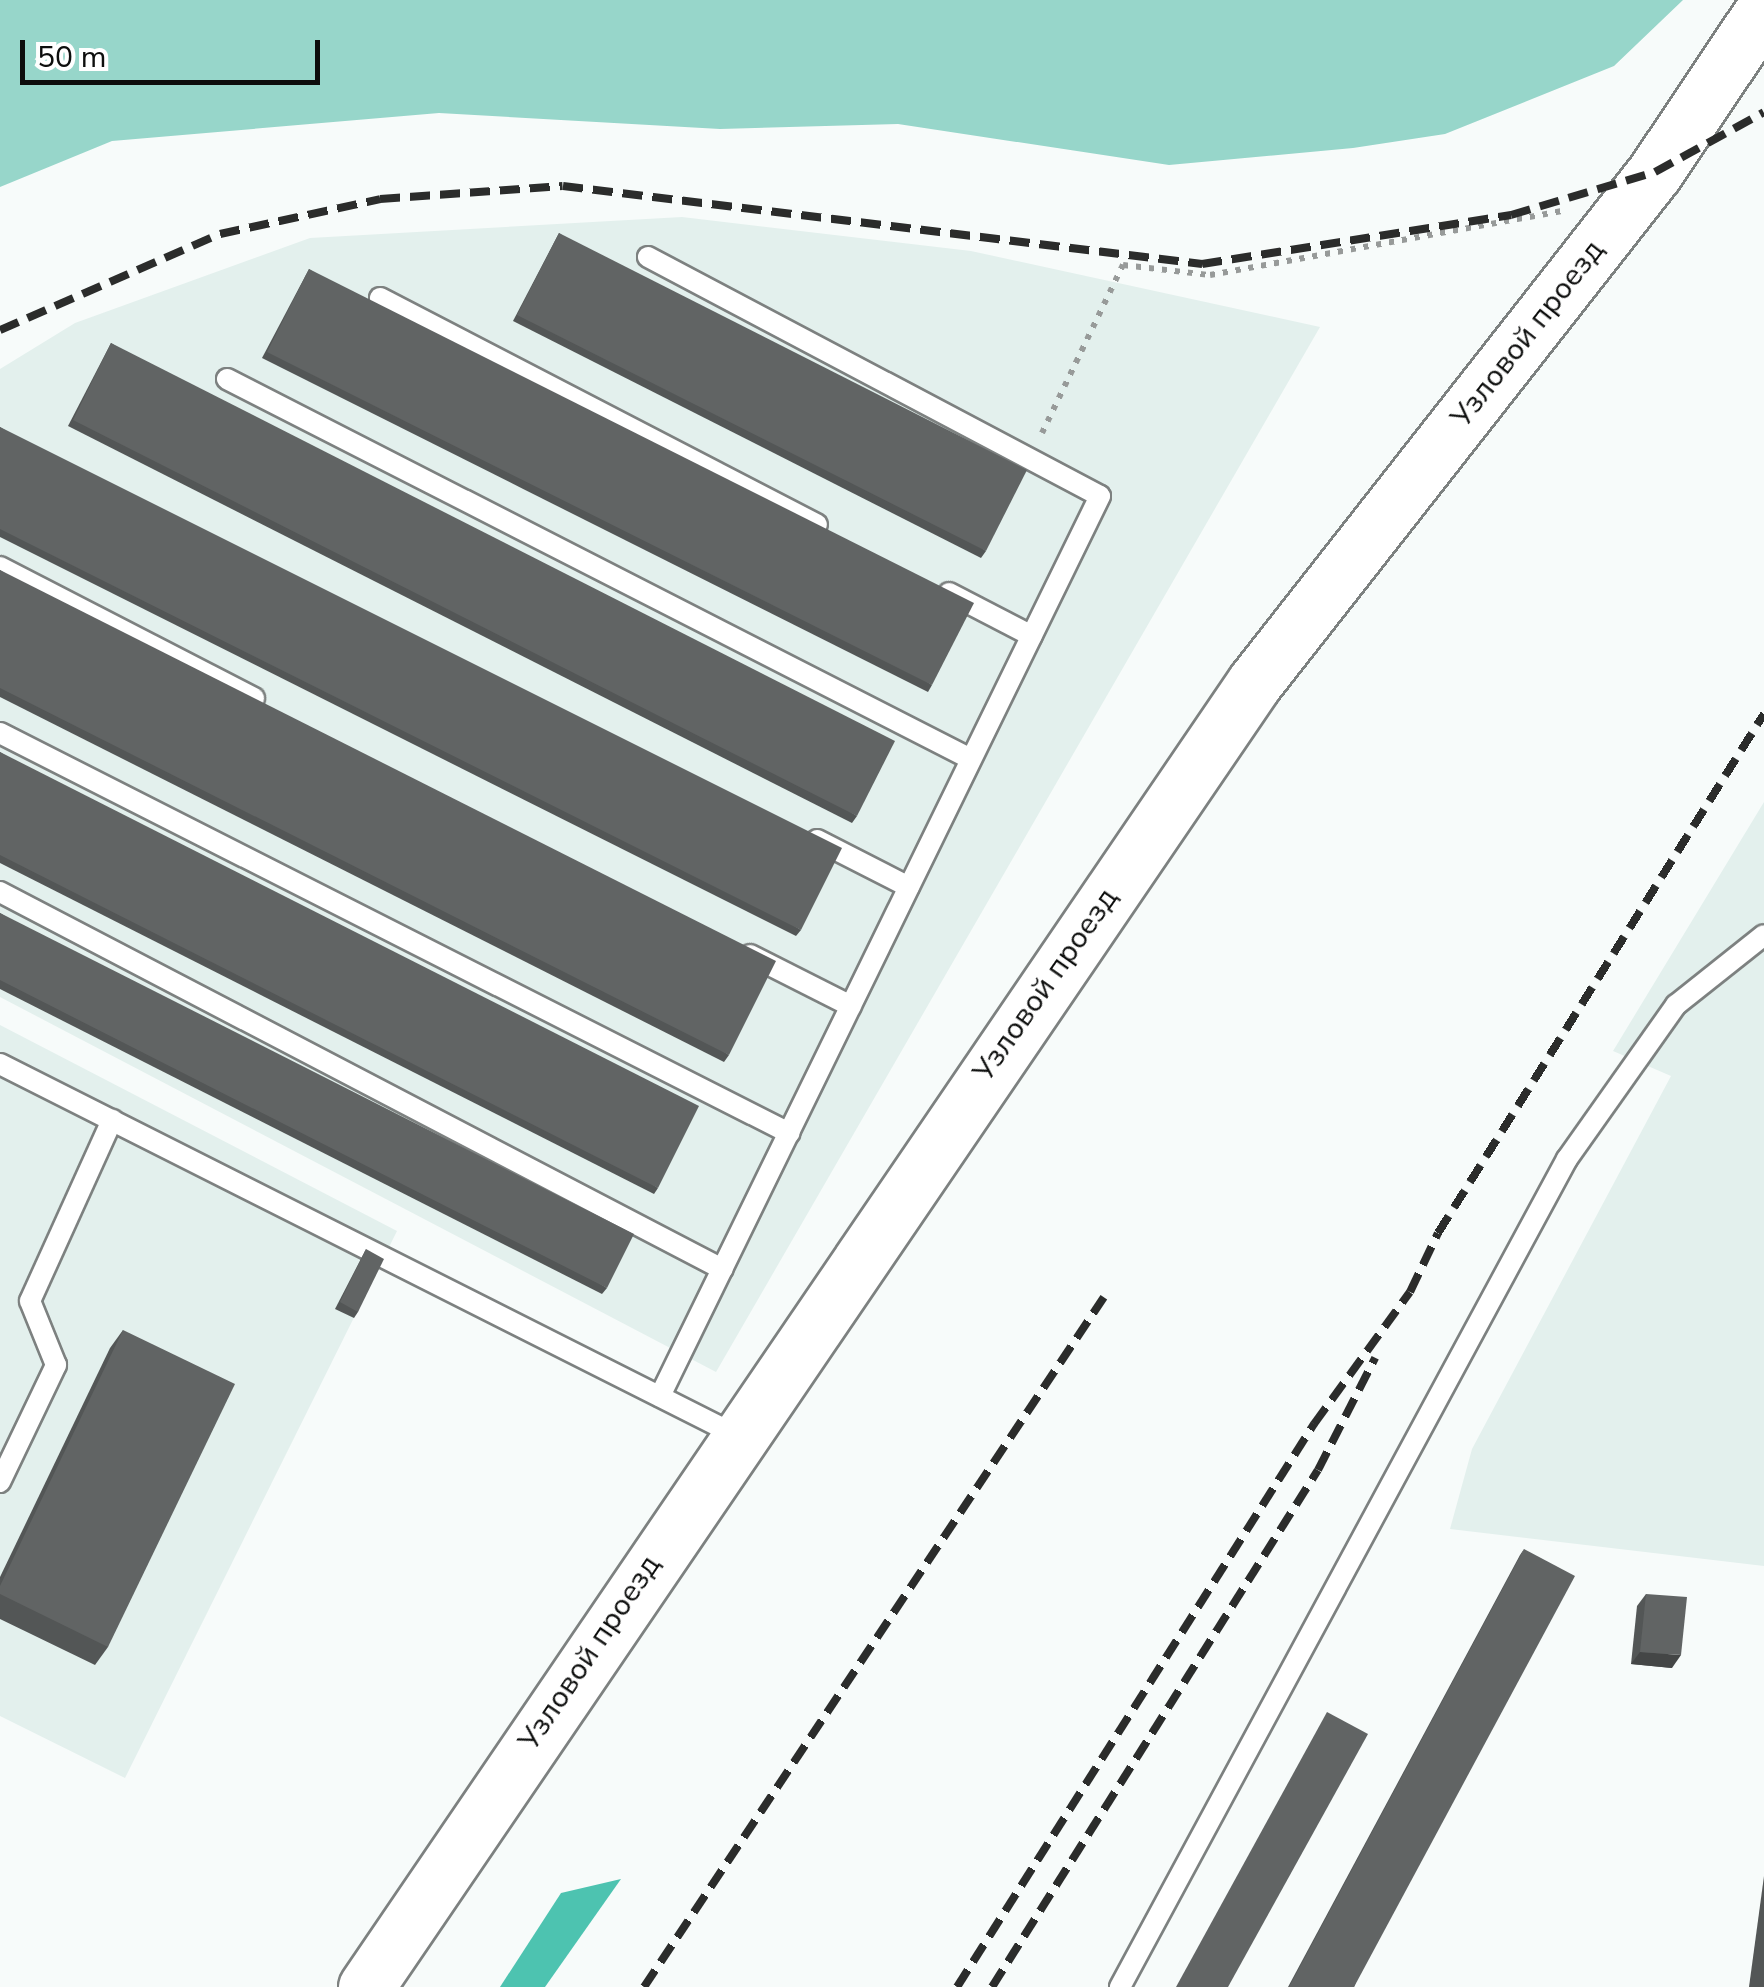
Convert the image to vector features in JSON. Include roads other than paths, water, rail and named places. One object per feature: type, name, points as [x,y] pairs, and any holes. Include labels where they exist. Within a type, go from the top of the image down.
[{"type":"street","name":"Узловой проезд","points":[[366,1987],[736,1435],[1256,682],[1642,190],[1764,10]]},
{"type":"lane","points":[[648,257],[1100,496],[660,1396]]},
{"type":"lane","points":[[380,298],[838,536]]},
{"type":"lane","points":[[227,379],[972,759]]},
{"type":"lane","points":[[0,567],[284,714]]},
{"type":"lane","points":[[926,581],[1032,636]]},
{"type":"lane","points":[[0,733],[789,1133]]},
{"type":"lane","points":[[803,833],[909,887]]},
{"type":"lane","points":[[0,892],[722,1270]]},
{"type":"lane","points":[[1120,1987],[1568,1159],[1676,1005],[1764,934]]},
{"type":"lane","points":[[726,942],[850,1006]]},
{"type":"lane","points":[[0,1064],[736,1435]]},
{"type":"lane","points":[[0,1482],[56,1365],[30,1300],[112,1120]]},
{"type":"railway","points":[[0,330],[220,234],[380,199],[563,186],[1202,264],[1511,215],[1655,172],[1764,112]]},
{"type":"railway","points":[[957,1987],[1314,1424],[1410,1292],[1438,1233],[1764,714]]},
{"type":"railway","points":[[644,1987],[1104,1297]]},
{"type":"railway","points":[[992,1987],[1318,1470],[1375,1358]]}]
